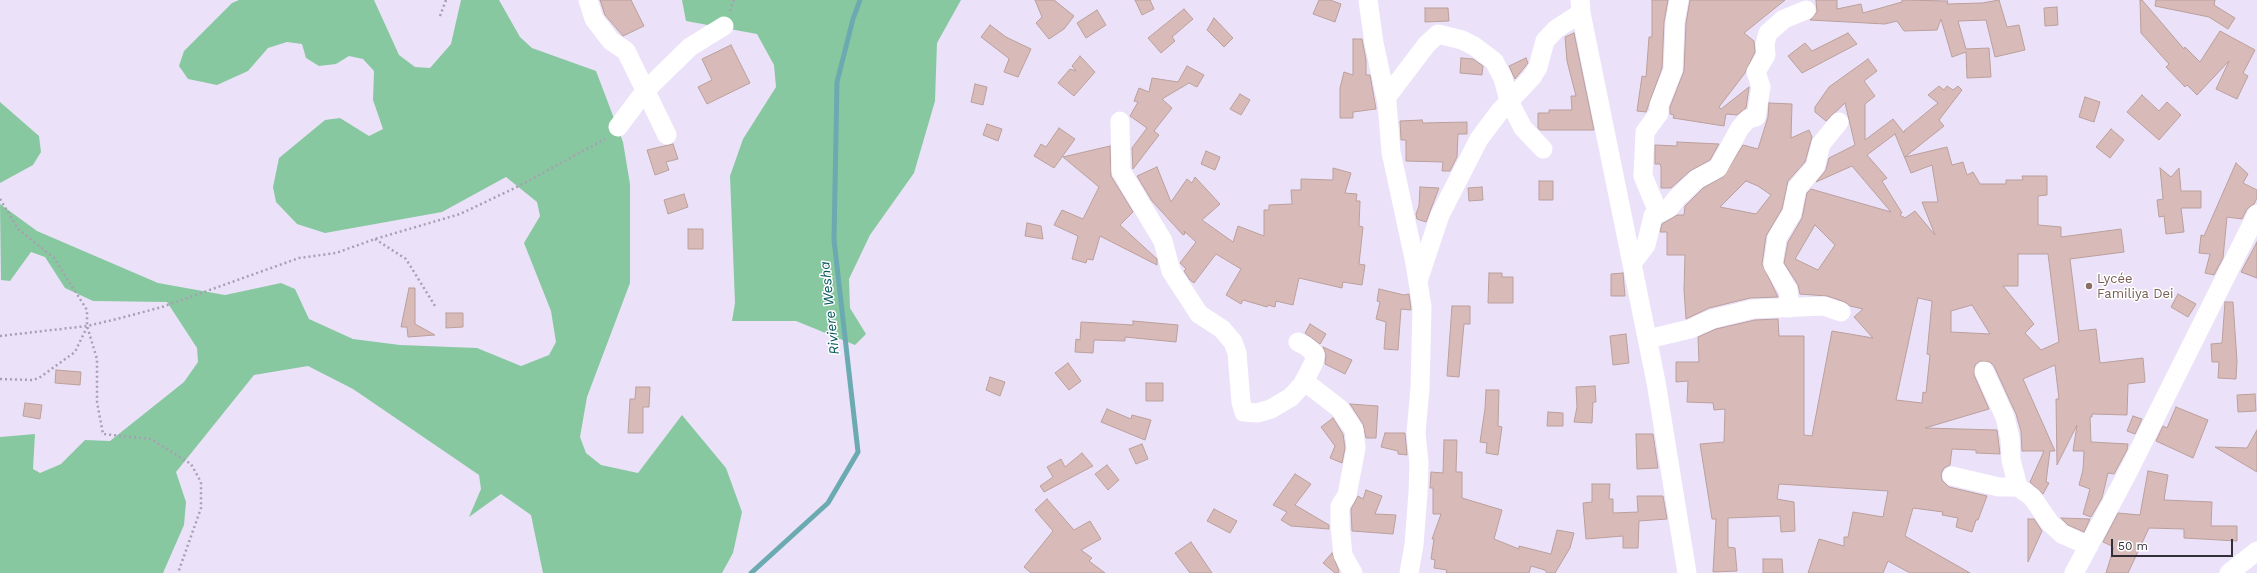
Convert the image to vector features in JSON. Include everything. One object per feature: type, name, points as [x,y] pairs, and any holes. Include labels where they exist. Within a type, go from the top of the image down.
[{"type":"street","points":[[588,0],[594,19],[612,41],[626,51],[667,134]]},
{"type":"street","points":[[1368,0],[1374,43],[1391,128],[1391,152],[1422,307],[1423,334],[1416,433],[1418,493],[1414,544],[1409,573]]},
{"type":"street","points":[[1658,212],[1643,176],[1644,132],[1659,113],[1659,105],[1673,70],[1675,22],[1679,0]]},
{"type":"street","points":[[1418,282],[1434,230],[1452,189],[1479,139],[1509,101],[1532,77],[1538,66],[1545,41],[1556,28],[1581,7],[1648,339],[1676,492],[1687,573]]},
{"type":"street","points":[[1633,262],[1646,245],[1653,216],[1658,212],[1669,208],[1697,179],[1718,168],[1740,128],[1748,119],[1756,117],[1761,87],[1756,72],[1766,55],[1765,44],[1768,33],[1784,19],[1806,10]]},
{"type":"street","points":[[618,127],[645,91],[690,47],[724,26]]},
{"type":"street","points":[[1386,98],[1427,44],[1438,34],[1462,40],[1474,46],[1494,61],[1504,78],[1509,101],[1523,128],[1543,149]]},
{"type":"street","points":[[1120,121],[1122,171],[1163,240],[1171,271],[1199,314],[1222,329],[1233,342],[1236,353],[1241,402],[1244,412],[1257,413],[1280,404],[1291,397],[1304,381],[1314,362],[1315,354],[1306,346],[1298,342]]},
{"type":"street","points":[[1790,308],[1788,290],[1773,264],[1777,238],[1792,213],[1797,188],[1815,167],[1821,144],[1839,122]]},
{"type":"street","points":[[2074,573],[2257,214]]},
{"type":"street","points":[[1648,339],[1690,329],[1712,319],[1753,309],[1824,306],[1841,312]]},
{"type":"street","points":[[1984,371],[2005,418],[2010,438],[2011,460],[2018,487]]},
{"type":"street","points":[[1304,381],[1340,409],[1354,430],[1356,448],[1347,495],[1340,506],[1340,526],[1343,555],[1353,573]]},
{"type":"street","points":[[1952,476],[1998,487],[2018,487],[2032,497],[2050,523],[2062,534],[2089,546]]},
{"type":"street","points":[[2230,573],[2257,551]]},
{"type":"path","points":[[440,16],[446,0]]},
{"type":"path","points":[[0,336],[87,326],[162,307],[299,258],[336,254],[375,239],[460,214],[517,187],[607,138],[618,127]]},
{"type":"path","points":[[0,198],[18,229],[54,258],[87,310],[87,326],[97,359],[97,402],[103,434],[151,439],[191,464],[201,482],[201,508],[178,573]]},
{"type":"path","points":[[375,239],[406,259],[435,306]]},
{"type":"path","points":[[0,379],[32,380],[39,378],[75,352],[87,326]]},
{"type":"green space","points":[[239,0],[374,0],[399,55],[415,67],[430,68],[451,44],[461,0],[499,0],[520,37],[532,48],[596,71],[623,142],[630,184],[630,283],[587,397],[580,437],[586,453],[601,465],[638,473],[682,415],[726,468],[742,512],[733,553],[722,573],[543,573],[531,515],[501,494],[469,517],[481,489],[479,475],[353,389],[308,366],[254,375],[176,472],[186,502],[184,525],[163,573],[0,573],[0,437],[35,434],[33,469],[40,473],[61,464],[85,440],[110,441],[184,382],[198,362],[197,348],[167,302],[93,301],[65,288],[45,257],[31,252],[10,281],[1,280],[0,204],[37,231],[158,283],[225,295],[281,283],[295,289],[309,319],[353,339],[400,345],[477,348],[521,366],[549,355],[556,342],[551,311],[524,243],[540,216],[537,202],[506,177],[442,212],[325,233],[297,224],[276,202],[273,187],[279,158],[325,120],[340,118],[369,136],[383,129],[373,100],[374,71],[363,59],[349,56],[336,64],[319,66],[306,58],[302,44],[287,42],[268,48],[248,71],[217,85],[188,79],[179,66],[184,51],[232,3]]},
{"type":"green space","points":[[682,0],[961,0],[937,43],[935,101],[914,173],[870,235],[849,279],[850,308],[866,334],[855,345],[796,321],[732,321],[735,303],[730,176],[743,139],[776,87],[774,65],[757,34],[686,21]]},
{"type":"green space","points":[[0,102],[39,136],[41,152],[33,165],[0,183]]},
{"type":"building","points":[[600,0],[631,0],[644,26],[623,36],[605,15]]},
{"type":"building","points":[[1035,0],[1054,0],[1074,16],[1064,29],[1049,39],[1036,23],[1042,17]]},
{"type":"building","points":[[1135,0],[1150,0],[1154,9],[1142,15]]},
{"type":"building","points":[[1319,0],[1330,0],[1341,4],[1335,22],[1313,14]]},
{"type":"building","points":[[1652,0],[1668,0],[1664,22],[1662,68],[1646,112],[1637,111],[1642,76],[1646,77],[1649,37],[1652,37]]},
{"type":"building","points":[[1690,0],[1785,0],[1744,33],[1754,41],[1755,52],[1745,73],[1719,107],[1721,109],[1749,87],[1746,108],[1737,115],[1726,114],[1724,126],[1673,118],[1674,115],[1670,114],[1670,107],[1684,71],[1686,23]]},
{"type":"building","points":[[1816,0],[1837,0],[1837,9],[1861,4],[1863,13],[1902,2],[1902,0],[1948,1],[1947,4],[1982,3],[1999,0],[2007,27],[2019,25],[2025,50],[1995,57],[1986,20],[1958,21],[1966,49],[1989,48],[1991,77],[1967,78],[1966,52],[1952,57],[1941,19],[1937,30],[1904,31],[1897,21],[1885,24],[1810,20],[1817,12]]},
{"type":"building","points":[[2140,0],[2142,0],[2184,49],[2185,47],[2200,62],[2220,31],[2255,50],[2243,73],[2248,76],[2237,99],[2216,89],[2229,61],[2197,95],[2187,85],[2185,87],[2166,67],[2169,64],[2141,33]]},
{"type":"building","points":[[2156,0],[2215,0],[2214,5],[2235,18],[2228,29],[2209,17],[2155,6]]},
{"type":"building","points":[[2057,7],[2058,25],[2045,26],[2044,8]]},
{"type":"building","points":[[1425,8],[1448,8],[1449,21],[1425,22]]},
{"type":"building","points":[[1184,9],[1193,19],[1172,37],[1175,41],[1161,53],[1148,38]]},
{"type":"building","points":[[1097,10],[1106,25],[1086,38],[1077,23]]},
{"type":"building","points":[[1214,18],[1233,38],[1224,47],[1207,30]]},
{"type":"building","points":[[990,25],[1006,37],[1031,49],[1018,77],[1004,72],[1009,59],[981,37]]},
{"type":"building","points":[[1574,33],[1594,130],[1540,130],[1538,128],[1538,113],[1549,113],[1549,110],[1572,110],[1571,96],[1576,96],[1567,61],[1565,37]]},
{"type":"building","points":[[1848,33],[1857,44],[1802,73],[1788,56],[1805,43],[1812,51]]},
{"type":"building","points":[[1353,39],[1362,39],[1366,60],[1366,75],[1370,75],[1376,109],[1353,112],[1353,118],[1340,118],[1340,88],[1344,72],[1353,75]]},
{"type":"building","points":[[731,45],[750,83],[707,104],[698,87],[712,80],[702,59]]},
{"type":"building","points":[[1080,56],[1095,72],[1074,96],[1058,83],[1070,69],[1076,71],[1072,66]]},
{"type":"building","points":[[1461,58],[1473,59],[1483,66],[1482,75],[1460,73]]},
{"type":"building","points":[[1526,58],[1528,63],[1515,79],[1509,66]]},
{"type":"building","points":[[1868,59],[1877,71],[1864,81],[1875,96],[1865,104],[1865,140],[1893,119],[1904,133],[1904,131],[1938,103],[1928,95],[1939,86],[1944,90],[1947,86],[1953,90],[1958,86],[1962,90],[1939,120],[1944,126],[1905,157],[1947,147],[1952,165],[1963,162],[1967,175],[1973,172],[1980,184],[2006,184],[2006,180],[2023,180],[2022,176],[2047,176],[2047,195],[2038,196],[2038,225],[2061,227],[2061,237],[2121,229],[2124,252],[2070,259],[2079,331],[2096,329],[2100,363],[2143,358],[2145,382],[2128,384],[2127,415],[2092,414],[2092,417],[2090,417],[2091,442],[2128,444],[2127,450],[2114,474],[2108,473],[2102,498],[2091,517],[2083,514],[2090,489],[2079,485],[2083,470],[2084,451],[2073,451],[2077,425],[2057,465],[2056,399],[2059,399],[2055,365],[2023,379],[2055,451],[2050,451],[2046,482],[2049,483],[2043,494],[2030,482],[2044,451],[2022,451],[2021,431],[2016,414],[1994,366],[1990,362],[1980,361],[1975,365],[1974,375],[1989,409],[1925,428],[1997,430],[2000,454],[1976,453],[1976,450],[1952,449],[1950,465],[1944,468],[1941,474],[1942,480],[1949,487],[1987,496],[1972,532],[1956,527],[1958,518],[1942,515],[1943,512],[1913,508],[1905,536],[1970,573],[1910,573],[1888,561],[1883,573],[1808,573],[1819,539],[1844,546],[1844,537],[1848,537],[1853,512],[1883,517],[1888,491],[1779,484],[1777,499],[1794,502],[1795,531],[1781,532],[1780,516],[1728,518],[1728,547],[1735,548],[1737,571],[1713,572],[1716,519],[1712,519],[1700,444],[1724,442],[1725,409],[1714,410],[1713,403],[1687,402],[1688,381],[1676,382],[1676,362],[1699,362],[1698,337],[1716,329],[1755,320],[1778,319],[1779,336],[1804,336],[1804,435],[1812,436],[1832,331],[1873,338],[1854,317],[1863,309],[1850,306],[1845,302],[1827,296],[1800,294],[1798,285],[1784,263],[1788,242],[1802,218],[1807,193],[1811,189],[1891,212],[1852,166],[1816,182],[1826,170],[1829,158],[1855,145],[1845,103],[1826,121],[1815,112],[1815,107],[1829,87]],"holes":[[[1895,134],[1911,173],[1932,165],[1938,202],[1922,202],[1935,235],[1915,211],[1905,218],[1900,215],[1902,213],[1882,181],[1887,178],[1867,155]],[[1815,225],[1835,245],[1818,270],[1795,259]],[[2018,254],[2048,254],[2059,342],[2041,350],[2025,333],[2034,324],[2003,286],[2018,286]],[[1918,298],[1932,301],[1927,354],[1930,355],[1926,393],[1923,392],[1922,403],[1896,400]],[[1972,305],[1990,334],[1951,332],[1951,311]]]},
{"type":"building","points":[[1187,66],[1204,75],[1197,87],[1189,83],[1162,99],[1172,108],[1154,131],[1159,135],[1133,169],[1132,148],[1147,128],[1130,116],[1138,102],[1134,101],[1139,88],[1149,92],[1152,78],[1178,82]]},
{"type":"building","points":[[975,84],[987,87],[983,105],[971,102]]},
{"type":"building","points":[[1240,94],[1250,100],[1241,115],[1230,109]]},
{"type":"building","points":[[2142,95],[2159,111],[2167,102],[2181,115],[2159,140],[2127,112]]},
{"type":"building","points":[[2085,97],[2100,102],[2094,122],[2079,117]]},
{"type":"building","points":[[1769,103],[1792,104],[1791,138],[1809,130],[1812,137],[1805,162],[1788,181],[1782,209],[1766,236],[1762,264],[1778,297],[1750,298],[1709,308],[1686,319],[1684,290],[1685,255],[1667,255],[1667,232],[1660,232],[1662,224],[1677,215],[1684,215],[1685,206],[1703,188],[1723,177],[1743,145],[1758,149],[1768,117]],"holes":[[[1746,181],[1758,186],[1771,195],[1756,214],[1720,207]]]},
{"type":"building","points":[[1422,120],[1423,123],[1467,122],[1467,134],[1458,134],[1457,157],[1450,171],[1442,171],[1443,162],[1406,161],[1406,140],[1401,140],[1400,121]]},
{"type":"building","points":[[987,124],[1002,129],[998,141],[983,135]]},
{"type":"building","points":[[1059,128],[1075,139],[1054,168],[1034,156],[1041,144],[1046,147]]},
{"type":"building","points":[[2111,129],[2124,140],[2110,158],[2096,147]]},
{"type":"building","points":[[1677,142],[1719,144],[1710,160],[1690,171],[1671,188],[1661,188],[1661,167],[1660,164],[1655,164],[1655,145],[1677,146]]},
{"type":"building","points":[[673,144],[678,159],[666,162],[669,170],[655,175],[647,150]]},
{"type":"building","points":[[1110,146],[1111,176],[1133,212],[1120,225],[1157,259],[1157,265],[1100,236],[1093,260],[1087,259],[1086,263],[1072,259],[1078,236],[1054,225],[1062,210],[1083,219],[1099,187],[1063,157]]},
{"type":"building","points":[[1206,151],[1220,157],[1215,170],[1201,164]]},
{"type":"building","points":[[2236,163],[2248,174],[2243,183],[2257,190],[2257,198],[2254,204],[2247,209],[2242,219],[2227,217],[2223,258],[2214,275],[2205,273],[2210,254],[2199,253],[2201,235],[2204,236]]},
{"type":"building","points":[[1157,167],[1171,202],[1187,179],[1192,183],[1195,177],[1220,204],[1202,220],[1233,242],[1238,226],[1264,236],[1264,210],[1269,210],[1269,205],[1292,204],[1291,190],[1301,190],[1301,179],[1333,180],[1333,168],[1351,173],[1345,193],[1357,194],[1356,201],[1360,201],[1359,226],[1363,227],[1359,264],[1365,265],[1362,285],[1343,282],[1342,288],[1299,278],[1293,305],[1276,301],[1275,307],[1268,305],[1267,307],[1243,300],[1241,304],[1226,295],[1241,269],[1216,254],[1194,283],[1190,280],[1184,271],[1186,269],[1180,263],[1196,242],[1184,231],[1185,234],[1183,235],[1152,201],[1137,176]]},
{"type":"building","points":[[2160,168],[2171,177],[2179,168],[2181,191],[2201,191],[2201,208],[2181,208],[2184,232],[2166,234],[2164,216],[2159,217],[2157,200],[2163,199]]},
{"type":"building","points":[[1539,181],[1553,181],[1553,200],[1539,200]]},
{"type":"building","points":[[1420,187],[1439,188],[1426,222],[1417,219],[1416,214],[1419,206]]},
{"type":"building","points":[[1482,187],[1483,200],[1469,201],[1468,188]]},
{"type":"building","points":[[684,194],[688,207],[668,214],[664,200]]},
{"type":"building","points":[[1027,223],[1041,226],[1043,239],[1025,236]]},
{"type":"building","points":[[688,229],[703,229],[703,249],[688,249]]},
{"type":"building","points":[[2257,242],[2257,278],[2241,272]]},
{"type":"building","points":[[1489,273],[1502,273],[1502,277],[1513,277],[1513,303],[1488,303]]},
{"type":"building","points":[[1623,273],[1625,296],[1611,296],[1611,274]]},
{"type":"building","points":[[409,288],[415,288],[415,324],[435,335],[408,337],[407,327],[401,327]]},
{"type":"building","points":[[1379,289],[1404,295],[1409,294],[1411,310],[1401,309],[1398,350],[1384,349],[1386,322],[1376,319],[1380,302],[1377,301]]},
{"type":"building","points":[[2178,294],[2196,304],[2188,317],[2171,307]]},
{"type":"building","points":[[2225,302],[2233,302],[2237,361],[2236,379],[2218,378],[2219,362],[2212,362],[2211,344],[2222,343]]},
{"type":"building","points":[[1452,306],[1470,306],[1470,324],[1464,324],[1459,377],[1447,376]]},
{"type":"building","points":[[446,313],[463,313],[463,327],[446,328]]},
{"type":"building","points":[[1133,321],[1178,325],[1176,342],[1125,337],[1125,341],[1094,340],[1093,353],[1075,352],[1076,339],[1080,340],[1081,322],[1133,325]]},
{"type":"building","points":[[1310,324],[1326,334],[1320,344],[1305,333]]},
{"type":"building","points":[[1626,334],[1629,363],[1613,365],[1610,336]]},
{"type":"building","points":[[1323,347],[1352,360],[1345,374],[1325,364],[1326,355]]},
{"type":"building","points":[[1068,363],[1081,381],[1069,390],[1055,373]]},
{"type":"building","points":[[56,370],[81,372],[80,385],[55,383]]},
{"type":"building","points":[[990,377],[1005,382],[1000,396],[986,390]]},
{"type":"building","points":[[1146,383],[1163,383],[1163,401],[1146,401]]},
{"type":"building","points":[[1595,386],[1596,402],[1593,402],[1592,423],[1574,422],[1577,407],[1576,387]]},
{"type":"building","points":[[636,387],[650,387],[649,407],[643,407],[643,433],[628,433],[630,399],[635,399]]},
{"type":"building","points":[[1486,390],[1499,390],[1498,426],[1502,427],[1498,455],[1486,453],[1487,443],[1480,442]]},
{"type":"building","points":[[2255,394],[2256,411],[2238,412],[2237,395]]},
{"type":"building","points":[[25,403],[42,405],[40,419],[23,416]]},
{"type":"building","points":[[1350,404],[1378,406],[1376,438],[1366,438],[1363,424]]},
{"type":"building","points":[[2176,407],[2208,420],[2193,458],[2156,441],[2163,426],[2167,428]]},
{"type":"building","points":[[1107,409],[1131,419],[1132,415],[1151,420],[1145,440],[1101,422]]},
{"type":"building","points":[[1548,412],[1563,413],[1563,426],[1547,426]]},
{"type":"building","points":[[2133,416],[2142,419],[2135,434],[2127,431]]},
{"type":"building","points":[[1333,418],[1343,434],[1345,448],[1342,463],[1330,458],[1335,446],[1321,427]]},
{"type":"building","points":[[2257,430],[2257,472],[2215,447],[2247,448]]},
{"type":"building","points":[[1385,433],[1405,433],[1407,455],[1398,454],[1398,451],[1381,447]]},
{"type":"building","points":[[1636,434],[1653,434],[1658,468],[1637,469]]},
{"type":"building","points":[[1444,440],[1457,440],[1456,472],[1462,472],[1462,498],[1502,510],[1494,539],[1519,549],[1519,546],[1551,554],[1557,530],[1574,533],[1570,548],[1555,573],[1547,573],[1545,570],[1531,566],[1529,573],[1446,573],[1447,570],[1434,568],[1435,560],[1431,559],[1434,539],[1432,539],[1441,514],[1433,514],[1433,488],[1430,488],[1431,472],[1443,473]]},
{"type":"building","points":[[1142,444],[1148,459],[1136,464],[1129,449]]},
{"type":"building","points":[[1082,453],[1093,466],[1044,492],[1040,486],[1053,477],[1047,467],[1061,459],[1065,467]]},
{"type":"building","points":[[1107,465],[1119,480],[1108,490],[1095,474]]},
{"type":"building","points":[[2148,471],[2168,475],[2164,500],[2212,502],[2211,526],[2237,526],[2237,541],[2184,538],[2184,529],[2149,528],[2128,573],[2106,573],[2114,547],[2103,542],[2118,513],[2140,515]]},
{"type":"building","points":[[1295,474],[1311,484],[1295,505],[1329,525],[1329,529],[1291,526],[1281,520],[1287,512],[1273,505]]},
{"type":"building","points":[[1592,484],[1610,484],[1609,499],[1613,499],[1613,513],[1638,512],[1637,496],[1663,496],[1667,519],[1639,521],[1638,548],[1623,548],[1623,536],[1586,539],[1583,503],[1592,502]]},
{"type":"building","points":[[1366,490],[1382,496],[1375,514],[1396,515],[1393,534],[1352,531],[1351,509],[1358,496],[1363,499]]},
{"type":"building","points":[[1047,499],[1074,530],[1090,521],[1101,539],[1081,550],[1092,558],[1089,561],[1105,573],[1031,573],[1024,567],[1053,531],[1035,510]]},
{"type":"building","points":[[1214,509],[1237,521],[1230,533],[1207,521]]},
{"type":"building","points":[[2061,518],[2090,519],[2084,532],[2068,525]]},
{"type":"building","points":[[2028,519],[2034,519],[2042,531],[2028,562]]},
{"type":"building","points":[[1191,542],[1212,573],[1190,573],[1175,553]]},
{"type":"building","points":[[1332,553],[1339,571],[1338,573],[1335,573],[1323,563]]},
{"type":"building","points":[[1763,559],[1782,559],[1783,573],[1763,573]]},
{"type":"waterway","name":"Riviere Wesha","points":[[751,573],[828,503],[858,452],[834,240],[837,82],[853,19],[860,0]]},
{"type":"place","name":"Lycée Familiya Dei","points":[[2089,286]]}]
